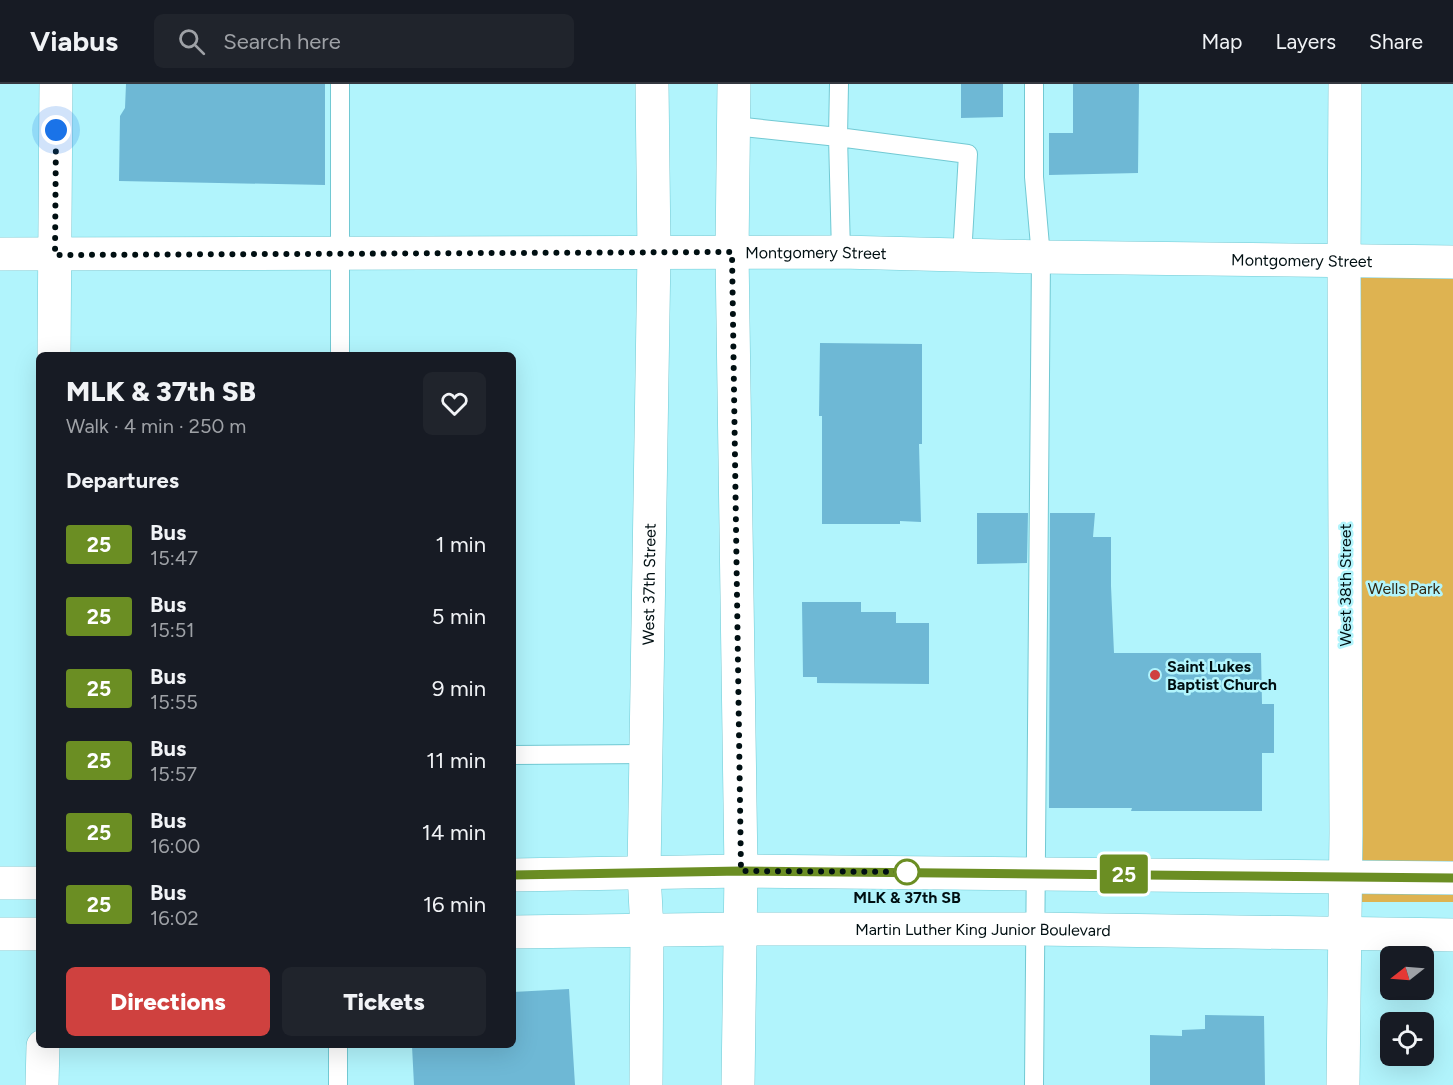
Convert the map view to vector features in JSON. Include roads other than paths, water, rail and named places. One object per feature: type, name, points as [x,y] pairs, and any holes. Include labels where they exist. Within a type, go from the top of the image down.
[{"type":"main road","points":[[54,352],[56,84]]},
{"type":"main road","name":"West 37th Street","points":[[646,1085],[647,930],[644,873],[654,252],[652,84]]},
{"type":"main road","points":[[734,84],[732,252],[741,871],[738,1085]]},
{"type":"main road","name":"West 38th Street","points":[[1343,1085],[1345,84]]},
{"type":"main road","name":"Montgomery Street","points":[[0,254],[841,252],[962,256],[1453,262]]},
{"type":"main road","points":[[516,875],[741,871],[1453,878]]},
{"type":"main road","points":[[0,883],[36,883]]},
{"type":"main road","name":"Martin Luther King Junior Boulevard","points":[[516,932],[1036,929],[1453,935]]},
{"type":"main road","points":[[0,934],[36,934]]},
{"type":"main road","points":[[42,1085],[43,1048]]},
{"type":"lane","points":[[340,84],[340,352]]},
{"type":"lane","points":[[839,84],[841,252]]},
{"type":"lane","points":[[1034,84],[1034,177],[1041,257],[1034,1085]]},
{"type":"lane","points":[[734,126],[968,154],[962,256]]},
{"type":"lane","points":[[516,755],[646,754]]},
{"type":"lane","points":[[338,1048],[338,1085]]},
{"type":"place","name":"Saint Lukes Baptist Church","points":[[1155,675]]},
{"type":"place","name":"MLK & 37th SB","points":[[907,872]]},
{"type":"park label","name":"Wells Park","points":[[1404,588]]}]
